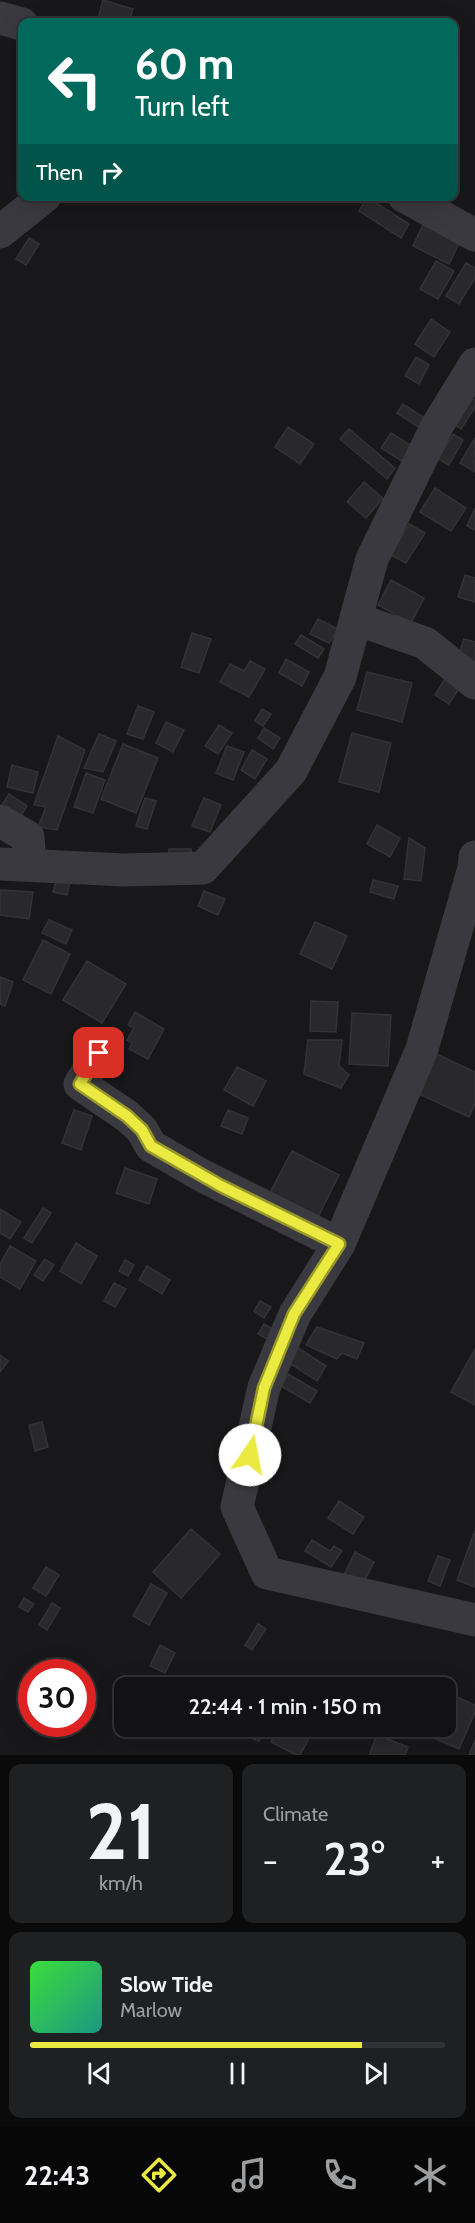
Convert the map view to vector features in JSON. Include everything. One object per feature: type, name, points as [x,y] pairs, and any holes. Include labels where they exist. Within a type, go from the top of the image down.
[{"type":"street","points":[[0,18],[18,23]]},
{"type":"street","points":[[0,232],[39,201]]},
{"type":"street","points":[[413,201],[475,235]]},
{"type":"street","points":[[0,821],[28,837],[15,864],[124,870],[203,868],[291,771],[340,677],[372,559],[437,426],[475,364]]},
{"type":"street","points":[[356,619],[426,643],[475,684]]},
{"type":"street","points":[[475,857],[474,868],[423,1049],[339,1244],[294,1314],[264,1388],[237,1507],[267,1573],[475,1620]]},
{"type":"street","points":[[99,1053],[80,1084],[127,1116],[142,1130],[151,1146],[211,1180],[339,1244]]},
{"type":"building","points":[[103,0],[133,9],[130,18],[98,18]]},
{"type":"building","points":[[365,201],[373,201],[409,224],[401,238],[359,211]]},
{"type":"building","points":[[427,216],[464,233],[449,264],[413,246]]},
{"type":"building","points":[[29,238],[39,244],[26,265],[16,259]]},
{"type":"building","points":[[436,261],[454,271],[438,299],[420,289]]},
{"type":"building","points":[[466,263],[475,268],[475,278],[459,304],[446,296]]},
{"type":"building","points":[[431,319],[450,332],[434,357],[415,344]]},
{"type":"building","points":[[416,357],[429,365],[419,384],[405,376]]},
{"type":"building","points":[[466,395],[475,400],[475,407],[461,429],[450,422]]},
{"type":"building","points":[[403,404],[432,423],[426,432],[397,413]]},
{"type":"building","points":[[288,427],[314,444],[300,464],[275,447]]},
{"type":"building","points":[[349,429],[395,468],[387,479],[340,439]]},
{"type":"building","points":[[391,433],[418,450],[408,465],[381,448]]},
{"type":"building","points":[[453,434],[463,440],[449,465],[438,459]]},
{"type":"building","points":[[475,438],[474,459],[475,472],[460,463]]},
{"type":"building","points":[[364,482],[383,498],[366,518],[347,502]]},
{"type":"building","points":[[435,488],[466,508],[451,531],[420,512]]},
{"type":"building","points":[[475,508],[475,530],[467,526]]},
{"type":"building","points":[[409,524],[425,533],[406,563],[391,555]]},
{"type":"building","points":[[465,575],[475,578],[475,602],[458,597]]},
{"type":"building","points":[[391,580],[424,598],[411,623],[378,605]]},
{"type":"building","points":[[318,619],[338,629],[329,643],[310,634]]},
{"type":"building","points":[[192,633],[211,639],[199,673],[181,667]]},
{"type":"building","points":[[301,635],[324,649],[318,658],[295,644]]},
{"type":"building","points":[[464,639],[475,642],[475,666],[457,661]]},
{"type":"building","points":[[286,659],[309,672],[302,686],[279,673]]},
{"type":"building","points":[[250,661],[265,669],[249,697],[220,682],[230,664],[244,671]]},
{"type":"building","points":[[367,672],[412,683],[402,722],[357,710]]},
{"type":"building","points":[[447,675],[462,684],[449,704],[435,695]]},
{"type":"building","points":[[138,706],[154,712],[143,739],[127,734]]},
{"type":"building","points":[[262,709],[271,714],[263,726],[255,721]]},
{"type":"building","points":[[166,722],[184,730],[173,752],[156,743]]},
{"type":"building","points":[[219,725],[232,733],[218,754],[205,746]]},
{"type":"building","points":[[264,728],[280,738],[273,749],[258,738]]},
{"type":"building","points":[[352,733],[391,743],[379,792],[339,782]]},
{"type":"building","points":[[99,734],[116,741],[103,772],[84,768]]},
{"type":"building","points":[[58,736],[85,750],[57,830],[38,827],[46,807],[34,805]]},
{"type":"building","points":[[123,744],[158,758],[136,813],[101,799]]},
{"type":"building","points":[[227,746],[244,752],[233,780],[216,773]]},
{"type":"building","points":[[252,750],[267,759],[255,779],[241,770]]},
{"type":"building","points":[[12,765],[38,772],[33,793],[7,787]]},
{"type":"building","points":[[86,773],[105,780],[93,813],[74,807]]},
{"type":"building","points":[[9,794],[27,806],[19,819],[0,808]]},
{"type":"building","points":[[145,798],[156,801],[147,829],[136,826]]},
{"type":"building","points":[[204,798],[221,805],[210,832],[192,826]]},
{"type":"building","points":[[377,825],[400,838],[390,857],[367,844]]},
{"type":"building","points":[[409,838],[425,848],[421,881],[404,879]]},
{"type":"building","points":[[169,849],[191,849],[192,862],[169,862]]},
{"type":"building","points":[[58,874],[71,878],[67,895],[53,892]]},
{"type":"building","points":[[373,880],[398,886],[394,899],[370,892]]},
{"type":"building","points":[[0,890],[33,892],[29,919],[0,915]]},
{"type":"building","points":[[204,891],[225,899],[218,915],[198,906]]},
{"type":"building","points":[[49,920],[72,930],[66,944],[42,933]]},
{"type":"building","points":[[315,922],[347,936],[332,969],[300,954]]},
{"type":"building","points":[[43,940],[70,954],[51,994],[23,980]]},
{"type":"building","points":[[87,961],[126,984],[102,1023],[63,1000]]},
{"type":"building","points":[[0,977],[13,982],[5,1006],[0,1004]]},
{"type":"building","points":[[311,1001],[338,1002],[336,1032],[310,1031]]},
{"type":"building","points":[[135,1012],[164,1029],[148,1059],[129,1049],[132,1043],[127,1040],[134,1028],[128,1025]]},
{"type":"building","points":[[352,1013],[391,1015],[388,1066],[349,1064]]},
{"type":"building","points":[[308,1040],[342,1040],[339,1066],[349,1075],[341,1088],[304,1074]]},
{"type":"building","points":[[426,1049],[475,1072],[475,1103],[469,1117],[408,1089]]},
{"type":"building","points":[[237,1067],[266,1081],[253,1106],[224,1090]]},
{"type":"building","points":[[74,1110],[92,1116],[81,1150],[62,1143]]},
{"type":"building","points":[[228,1110],[248,1118],[242,1134],[221,1126]]},
{"type":"building","points":[[292,1151],[339,1175],[314,1225],[266,1200]]},
{"type":"building","points":[[125,1168],[157,1179],[149,1204],[116,1193]]},
{"type":"building","points":[[43,1208],[51,1213],[32,1243],[24,1238]]},
{"type":"building","points":[[0,1209],[21,1222],[10,1239],[0,1233]]},
{"type":"building","points":[[76,1243],[97,1256],[81,1284],[60,1271]]},
{"type":"building","points":[[10,1246],[36,1261],[20,1289],[0,1277],[0,1264]]},
{"type":"building","points":[[45,1259],[54,1265],[43,1281],[34,1275]]},
{"type":"building","points":[[125,1260],[134,1265],[128,1276],[119,1271]]},
{"type":"building","points":[[147,1266],[170,1280],[162,1294],[139,1280]]},
{"type":"building","points":[[114,1283],[126,1289],[115,1307],[104,1301]]},
{"type":"building","points":[[260,1301],[271,1307],[264,1318],[254,1311]]},
{"type":"building","points":[[264,1324],[281,1334],[275,1343],[258,1334]]},
{"type":"building","points":[[317,1327],[364,1343],[357,1359],[342,1353],[337,1359],[306,1345]]},
{"type":"building","points":[[295,1346],[326,1366],[317,1381],[285,1360]]},
{"type":"building","points":[[475,1349],[475,1405],[451,1392]]},
{"type":"building","points":[[0,1355],[8,1361],[0,1372]]},
{"type":"building","points":[[288,1374],[317,1391],[310,1403],[281,1386]]},
{"type":"building","points":[[42,1422],[48,1447],[35,1451],[29,1425]]},
{"type":"building","points":[[339,1501],[364,1517],[353,1534],[328,1518]]},
{"type":"building","points":[[191,1529],[220,1554],[181,1598],[153,1572]]},
{"type":"building","points":[[475,1530],[475,1587],[457,1580]]},
{"type":"building","points":[[312,1540],[330,1551],[334,1546],[342,1551],[331,1567],[305,1551]]},
{"type":"building","points":[[355,1552],[374,1562],[362,1586],[343,1577]]},
{"type":"building","points":[[438,1556],[450,1560],[440,1586],[428,1581]]},
{"type":"building","points":[[46,1567],[59,1575],[46,1596],[33,1588]]},
{"type":"building","points":[[151,1584],[167,1593],[149,1625],[133,1616]]},
{"type":"building","points":[[24,1598],[34,1604],[28,1612],[19,1607]]},
{"type":"building","points":[[52,1603],[60,1608],[47,1630],[39,1625]]},
{"type":"building","points":[[258,1624],[266,1629],[252,1650],[245,1645]]},
{"type":"building","points":[[160,1645],[175,1653],[165,1673],[150,1666]]},
{"type":"building","points":[[456,1696],[475,1705],[475,1712],[459,1749],[432,1737],[456,1737]]},
{"type":"building","points":[[248,1737],[261,1737],[259,1741]]},
{"type":"building","points":[[274,1737],[310,1737],[300,1755],[271,1742]]},
{"type":"building","points":[[376,1737],[408,1747],[405,1755],[369,1755]]},
{"type":"building","points":[[475,1740],[475,1755],[469,1755]]},
{"type":"route","points":[[99,1053],[80,1084],[127,1116],[142,1130],[151,1146],[221,1186],[339,1244],[294,1314],[264,1388],[250,1455]]}]
